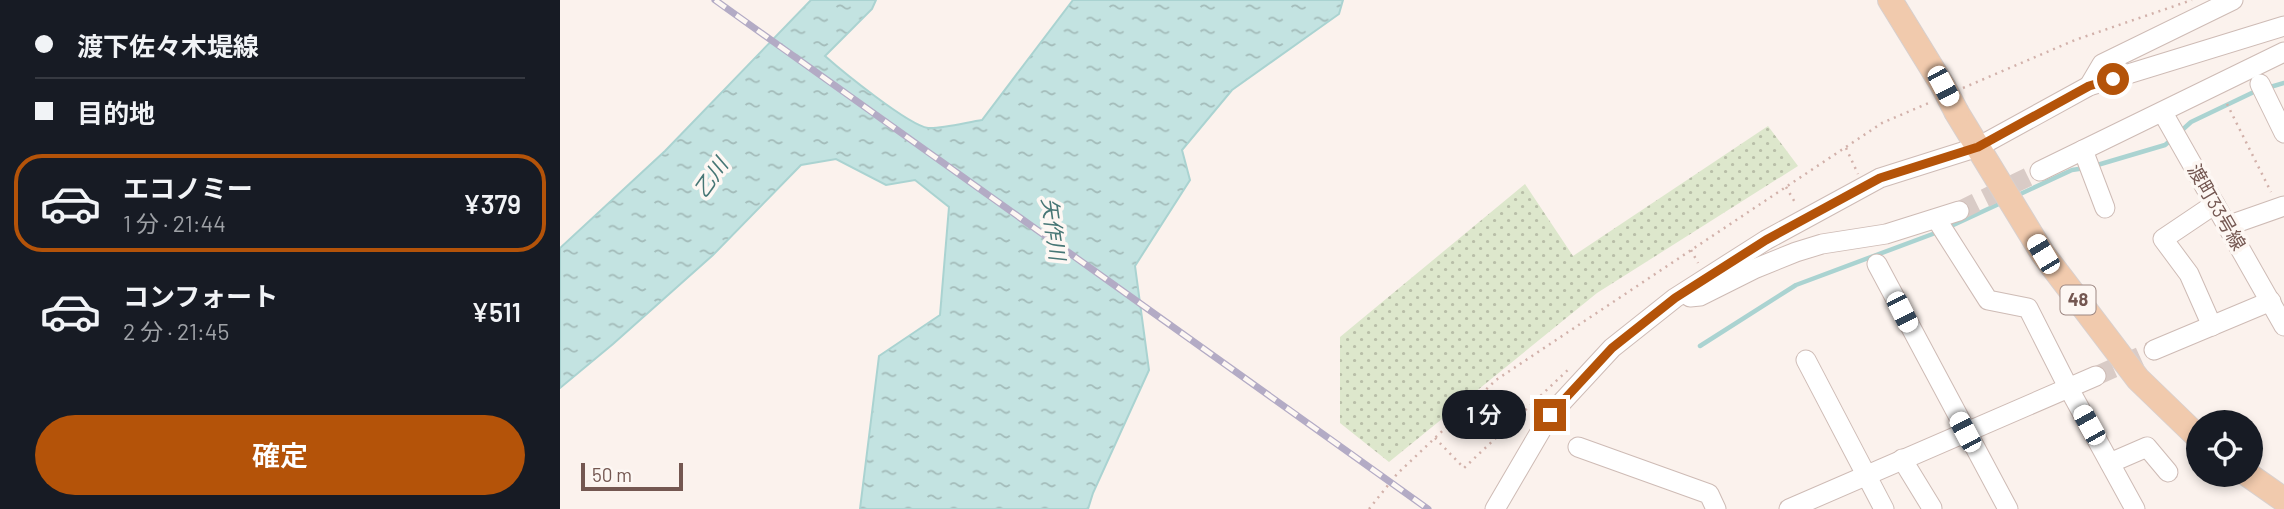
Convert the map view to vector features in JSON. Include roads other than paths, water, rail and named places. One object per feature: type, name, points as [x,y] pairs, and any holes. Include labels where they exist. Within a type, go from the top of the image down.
[{"type":"main road","name":"48","points":[[1890,0],[2043,254],[2138,379],[2186,425]]},
{"type":"main road","points":[[2263,485],[2284,500]]},
{"type":"street","points":[[2089,86],[2102,64],[2233,0]]},
{"type":"street","points":[[1495,509],[1550,415],[1612,348],[1675,298],[1766,240],[1880,178],[1978,147],[2089,86],[2284,26]]},
{"type":"street","points":[[2040,171],[2284,52]]},
{"type":"street","points":[[2260,84],[2284,133]]},
{"type":"street","name":"渡町33号線","points":[[2163,113],[2284,326]]},
{"type":"street","points":[[2084,150],[2105,208]]},
{"type":"street","points":[[2212,326],[2189,274],[2163,239],[2215,204]]},
{"type":"street","points":[[2227,226],[2281,207]]},
{"type":"street","points":[[1675,298],[1700,296],[1754,269],[1822,244],[1886,233],[1937,220],[1959,211]]},
{"type":"street","points":[[1937,220],[1988,300],[2028,307],[2135,509]]},
{"type":"street","points":[[1877,264],[2008,509]]},
{"type":"street","points":[[2154,350],[2271,301]]},
{"type":"street","points":[[1807,360],[1884,509]]},
{"type":"street","points":[[1789,509],[2096,376]]},
{"type":"street","points":[[1578,447],[1709,494],[1716,509]]},
{"type":"street","points":[[2110,463],[2147,447],[2168,472]]},
{"type":"street","points":[[1902,459],[1932,508]]},
{"type":"water","points":[[811,0],[876,0],[872,9],[825,56],[906,118],[919,125],[934,128],[982,120],[1073,0],[1343,0],[1339,14],[1232,90],[1182,150],[1190,180],[1135,266],[1149,370],[1088,509],[860,509],[879,356],[940,315],[949,207],[915,180],[886,185],[836,159],[801,165],[713,255],[560,388],[560,248],[665,151]]},
{"type":"waterway","points":[[2267,88],[2284,83]]},
{"type":"waterway","points":[[2180,132],[2191,122],[2258,90]]},
{"type":"waterway","points":[[2094,166],[2165,145],[2171,140]]},
{"type":"waterway","points":[[2016,196],[2072,170],[2085,168]]},
{"type":"waterway","points":[[1949,227],[2001,203]]},
{"type":"waterway","points":[[1700,346],[1796,285],[1938,232]]},
{"type":"tunnel","points":[[1959,211],[2040,171]]},
{"type":"tunnel","points":[[2096,376],[2154,350]]},
{"type":"railway","points":[[715,0],[1428,509]]},
{"type":"water label","name":"乙川","points":[[711,178]]},
{"type":"water label","name":"矢作川","points":[[1053,229]]}]
